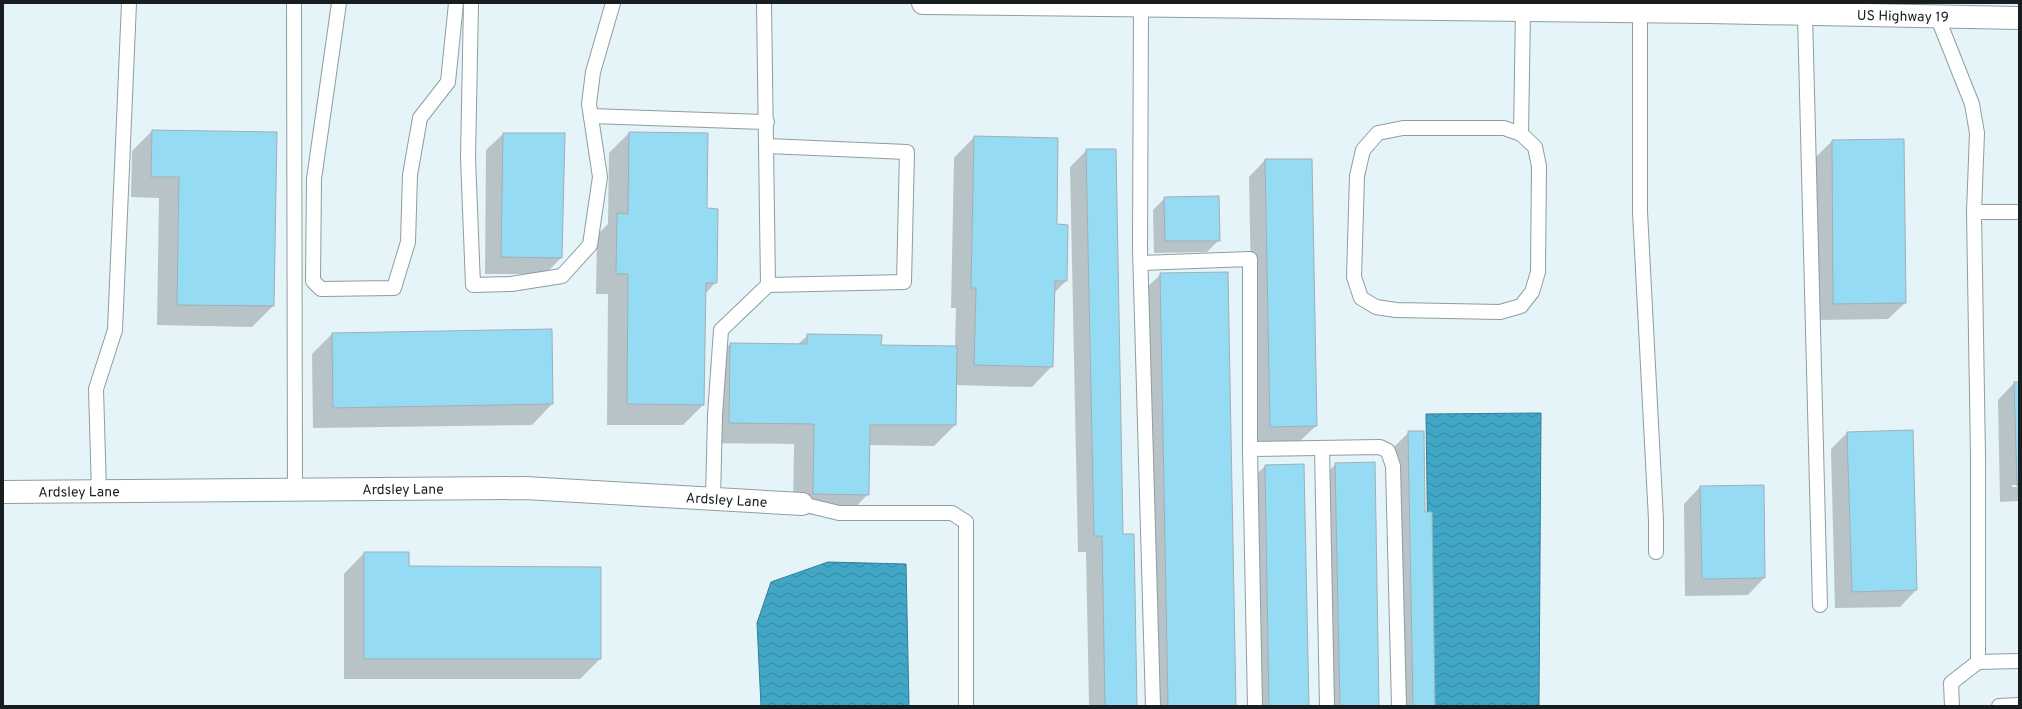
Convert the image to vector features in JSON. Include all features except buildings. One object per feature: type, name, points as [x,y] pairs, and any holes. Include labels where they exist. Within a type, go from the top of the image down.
[{"type":"main road","name":"US Highway 19","points":[[923,3],[1142,4],[2019,18]]},
{"type":"main road","points":[[1708,12],[1755,3]]},
{"type":"main road","name":"Ardsley Lane","points":[[3,492],[525,488],[802,504]]},
{"type":"lane","points":[[99,491],[96,389],[115,330],[129,3]]},
{"type":"lane","points":[[294,3],[295,490]]},
{"type":"lane","points":[[339,3],[314,179],[313,281],[321,289],[394,288],[408,242],[410,175],[420,118],[448,82],[456,3]]},
{"type":"lane","points":[[471,3],[468,158],[473,285],[511,284],[562,276],[590,245],[600,178],[589,104],[593,72],[613,3]]},
{"type":"lane","points":[[764,3],[767,122],[768,284]]},
{"type":"lane","points":[[1142,4],[1141,264],[1153,706]]},
{"type":"lane","points":[[1522,134],[1504,128],[1403,128],[1378,134],[1363,150],[1357,176],[1354,277],[1361,298],[1376,307],[1396,310],[1500,312],[1521,306],[1532,292],[1538,272],[1539,166],[1535,147],[1522,134],[1523,10]]},
{"type":"lane","points":[[1640,11],[1640,212],[1656,520],[1656,552]]},
{"type":"lane","points":[[1805,14],[1820,605]]},
{"type":"lane","points":[[1937,16],[1974,111],[1977,132],[1974,212],[1978,456],[1978,662]]},
{"type":"lane","points":[[591,116],[767,122]]},
{"type":"lane","points":[[713,499],[715,415],[721,330],[768,284],[904,282],[907,152],[767,146]]},
{"type":"lane","points":[[1974,212],[2019,212]]},
{"type":"lane","points":[[1141,264],[1250,259],[1250,449],[1254,706]]},
{"type":"lane","points":[[1322,448],[1327,706]]},
{"type":"lane","points":[[1250,449],[1380,448],[1388,451],[1393,466],[1399,706]]},
{"type":"lane","points":[[802,504],[839,513],[952,513],[966,522],[966,706]]},
{"type":"lane","points":[[1952,706],[1951,683],[1978,662],[2019,661]]},
{"type":"lane","points":[[1999,706],[2019,705]]},
{"type":"water","points":[[1541,413],[1539,706],[1430,706],[1426,414]]},
{"type":"water","points":[[828,562],[906,564],[909,706],[761,706],[757,623],[771,582]]}]
